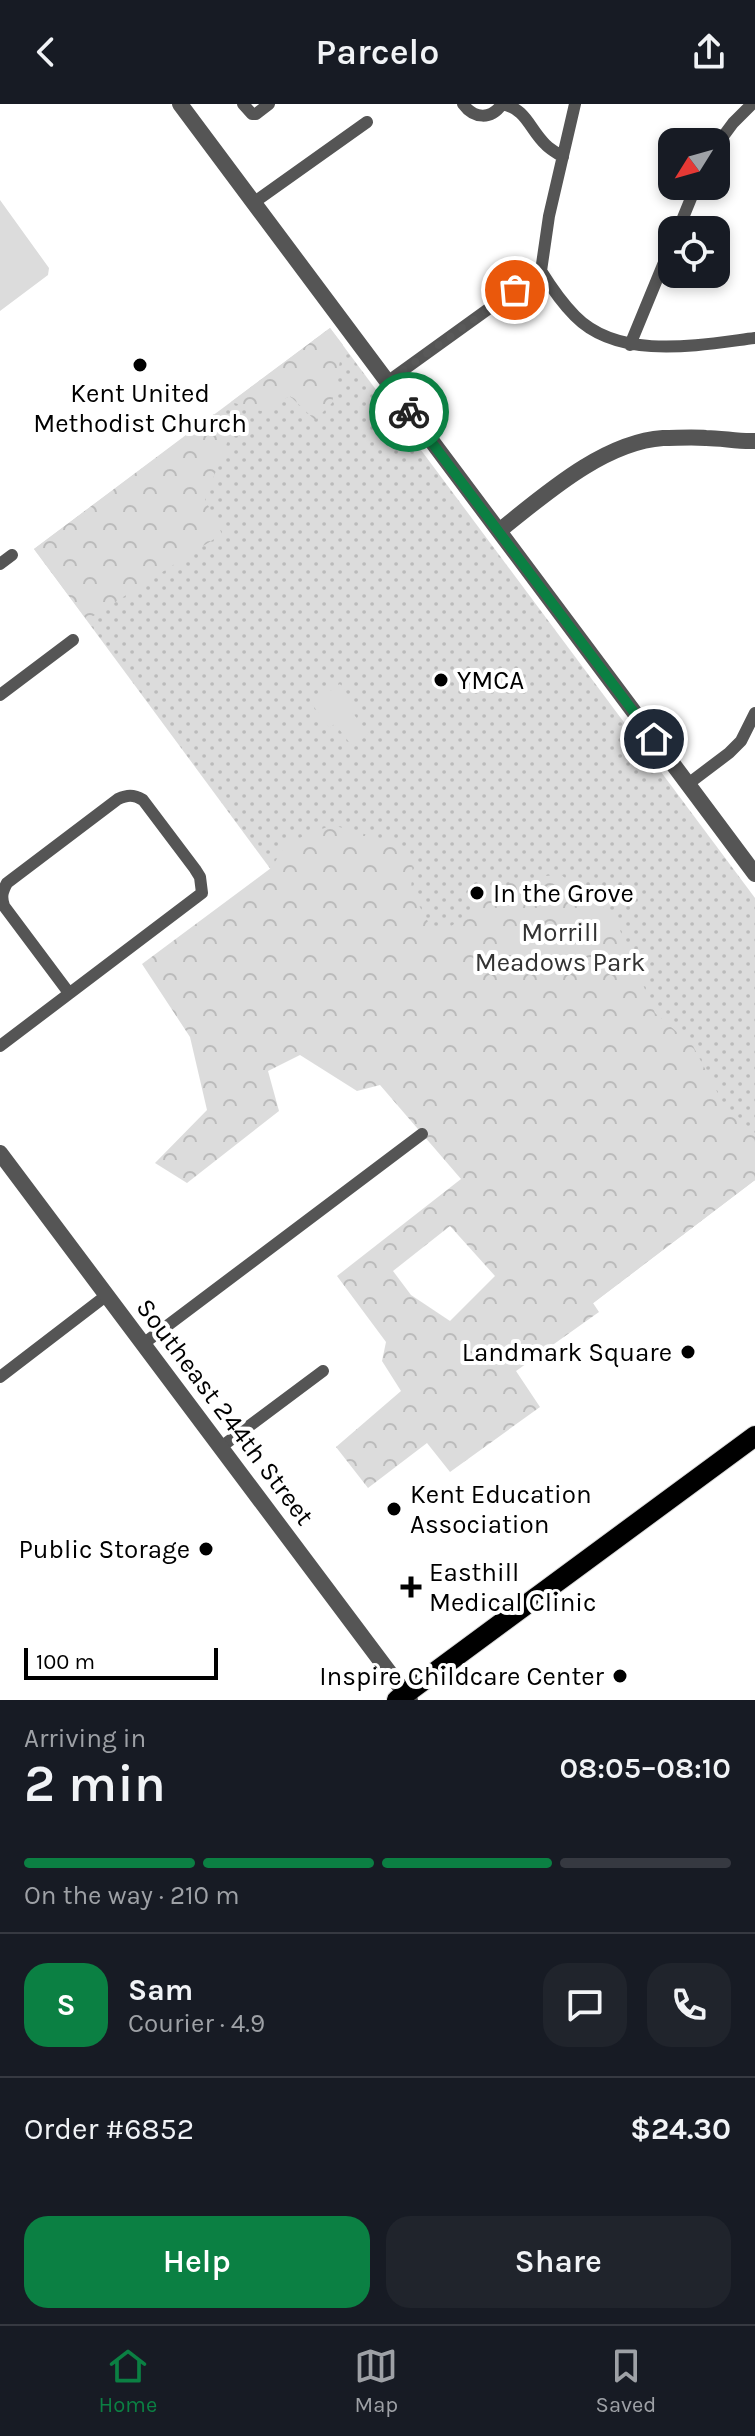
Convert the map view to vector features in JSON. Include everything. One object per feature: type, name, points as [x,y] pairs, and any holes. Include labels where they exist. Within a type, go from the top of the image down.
[{"type":"main road","points":[[404,1698],[755,1436]]},
{"type":"street","points":[[180,104],[755,874]]},
{"type":"street","points":[[243,104],[252,114],[269,104]]},
{"type":"street","points":[[463,104],[470,113],[484,116],[492,115],[502,104],[514,107],[547,146],[563,157]]},
{"type":"street","points":[[575,104],[549,216],[541,271],[575,317],[592,330],[630,345],[683,346],[755,338]]},
{"type":"street","points":[[729,128],[752,104]]},
{"type":"street","points":[[253,203],[367,122]]},
{"type":"street","points":[[387,382],[541,271]]},
{"type":"street","points":[[630,345],[658,277]]},
{"type":"street","points":[[499,531],[592,463],[630,445],[659,438],[705,437],[755,441]]},
{"type":"street","points":[[0,564],[12,555]]},
{"type":"street","points":[[0,695],[73,640]]},
{"type":"street","points":[[688,784],[741,741],[755,713]]},
{"type":"street","points":[[0,1046],[202,893],[200,877],[195,869],[143,800],[136,796],[127,795],[118,799],[7,883],[1,898],[69,993]]},
{"type":"street","points":[[143,1344],[422,1134]]},
{"type":"street","name":"Southeast 244th Street","points":[[0,1153],[221,1447],[404,1698]]},
{"type":"street","points":[[0,1377],[107,1295]]},
{"type":"street","points":[[221,1447],[323,1371]]},
{"type":"green space","points":[[0,200],[49,268],[48,275],[0,311]]},
{"type":"green space","name":"Morrill Meadows Park","points":[[330,328],[755,898],[755,1180],[592,1304],[34,549]]},
{"type":"green space","points":[[330,328],[343,345],[332,403],[315,420],[290,396],[261,411],[231,402]]},
{"type":"green space","points":[[214,414],[230,435],[205,499],[222,534],[87,620],[34,549]]},
{"type":"green space","points":[[340,684],[357,707],[352,712],[369,734],[352,746],[335,724],[329,728],[312,704]]},
{"type":"green space","points":[[332,825],[393,842],[413,857],[411,891],[431,927],[450,927],[513,881],[560,874],[614,916],[655,1013],[693,1046],[723,1103],[755,1133],[755,1180],[593,1303],[599,1312],[516,1371],[540,1407],[450,1472],[427,1443],[368,1488],[336,1447],[401,1391],[382,1361],[386,1342],[337,1276],[461,1179],[380,1085],[357,1091],[300,1055],[268,1071],[279,1111],[187,1183],[155,1163],[207,1110],[190,1037],[142,964],[271,868],[287,843]],"holes":[[[450,1226],[495,1276],[450,1321],[411,1295],[393,1271]]]},
{"type":"way so far","points":[[409,412],[387,382],[515,290]]},
{"type":"place","name":"Kent United Methodist Church","points":[[140,365]]},
{"type":"place","name":"YMCA","points":[[441,680]]},
{"type":"place","name":"In the Grove","points":[[477,893]]},
{"type":"place","name":"Landmark Square","points":[[688,1352]]},
{"type":"place","name":"Kent Education Association","points":[[394,1509]]},
{"type":"place","name":"Public Storage","points":[[206,1549]]},
{"type":"place","name":"Easthill Medical Clinic","points":[[411,1587]]},
{"type":"place","name":"Inspire Childcare Center","points":[[620,1676]]},
{"type":"route","points":[[409,412],[654,739]]}]
